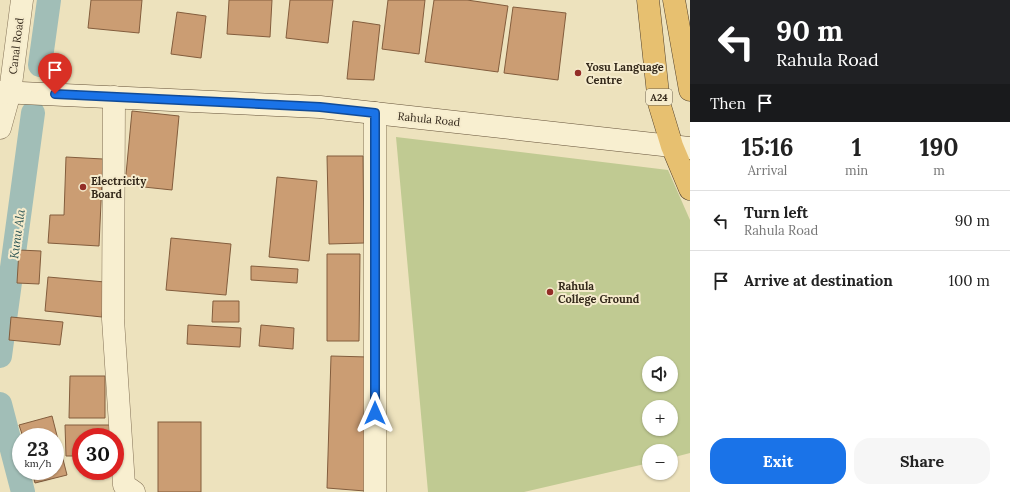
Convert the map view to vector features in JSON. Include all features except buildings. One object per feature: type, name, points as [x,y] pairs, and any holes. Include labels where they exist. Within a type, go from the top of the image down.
[{"type":"highway","name":"A24","points":[[648,0],[659,103],[681,147],[690,189]]},
{"type":"highway","points":[[674,0],[690,90]]},
{"type":"street","name":"Canal Road","points":[[0,128],[22,0]]},
{"type":"street","name":"Rahula Road","points":[[5,92],[320,107],[681,147]]},
{"type":"street","points":[[114,97],[113,319],[124,485],[134,492]]},
{"type":"street","points":[[375,113],[375,492]]},
{"type":"green space","name":"Rahula College Ground","points":[[396,137],[668,170],[690,220],[690,453],[678,456],[678,444],[642,444],[642,465],[524,492],[428,492]]},
{"type":"waterway","name":"Kunu Ala","points":[[40,65],[49,0]]},
{"type":"waterway","name":"Kunu Ala","points":[[0,356],[33,113]]},
{"type":"waterway","name":"Kunu Ala","points":[[0,404],[23,492]]},
{"type":"place","name":"Yosu Language Centre","points":[[578,73]]},
{"type":"place","name":"Electricity Board","points":[[83,187]]},
{"type":"place","name":"Rahula College Ground","points":[[550,292]]},
{"type":"route","points":[[55,94],[320,107],[375,113],[375,413]]}]
